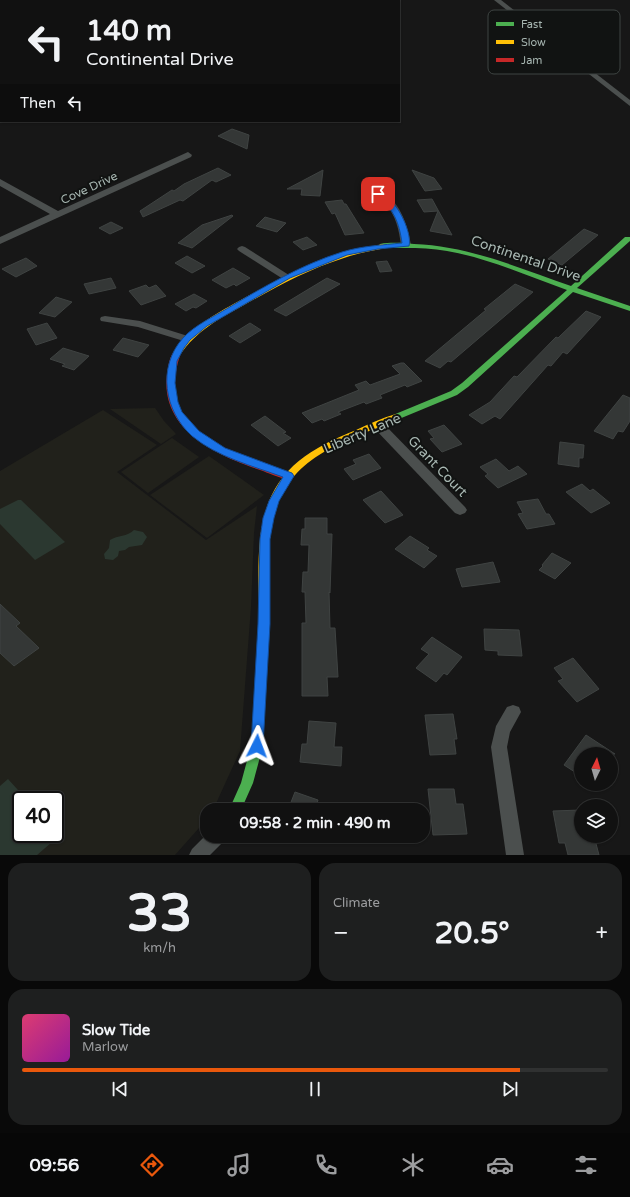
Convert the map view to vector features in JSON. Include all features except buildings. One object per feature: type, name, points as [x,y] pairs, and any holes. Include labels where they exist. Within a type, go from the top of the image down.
[{"type":"street","points":[[497,0],[510,10]]},
{"type":"street","points":[[592,74],[630,104]]},
{"type":"street","name":"Cove Drive","points":[[0,242],[188,155]]},
{"type":"street","points":[[0,182],[58,216]]},
{"type":"street","points":[[378,194],[389,202],[404,227],[406,245]]},
{"type":"street","name":"Liberty Lane","points":[[238,803],[248,784],[257,746],[264,624],[266,532],[268,518],[274,501],[289,476],[303,462],[331,444],[442,399],[460,389],[628,239]]},
{"type":"street","name":"Continental Drive","points":[[289,476],[222,450],[195,433],[178,413],[173,402],[171,383],[173,361],[180,347],[187,339],[204,325],[287,276],[345,253],[378,247],[406,245],[446,248],[473,253],[630,309]]},
{"type":"street","points":[[242,250],[287,276]]},
{"type":"street","points":[[104,319],[140,324],[187,339]]},
{"type":"street","name":"Grant Court","points":[[378,425],[460,510]]},
{"type":"street","points":[[513,712],[502,731],[499,747],[515,855]]},
{"type":"street","points":[[198,855],[210,843]]},
{"type":"shaded area","points":[[155,408],[176,434],[161,444],[110,409]]},
{"type":"shaded area","points":[[103,410],[157,445],[117,472],[206,540],[257,506],[240,751],[216,803],[200,803],[200,827],[175,855],[0,855],[0,471]]},
{"type":"shaded area","points":[[172,438],[199,457],[148,493],[121,472]]},
{"type":"shaded area","points":[[209,456],[264,495],[207,538],[150,495]]},
{"type":"shaded area","points":[[21,500],[65,542],[35,560],[0,524],[0,509]]},
{"type":"shaded area","points":[[134,530],[143,532],[147,537],[142,545],[129,547],[125,550],[119,551],[118,556],[113,560],[105,559],[104,554],[109,548],[110,540],[128,534]]},
{"type":"shaded area","points":[[8,779],[19,791],[12,791],[12,843],[51,843],[37,855],[0,855],[0,786]]},
{"type":"traffic: fast","points":[[396,417],[454,393],[465,385],[628,239]]},
{"type":"traffic: fast","points":[[383,246],[427,246],[465,253],[502,264],[630,309]]},
{"type":"traffic: fast","points":[[238,803],[247,783],[257,746],[264,625]]},
{"type":"traffic: slow","points":[[177,353],[188,338],[202,326],[270,287],[324,262],[362,250],[383,246]]},
{"type":"traffic: slow","points":[[264,625],[264,561],[266,531],[274,502],[287,476],[316,452],[342,439],[396,417]]},
{"type":"traffic: jam","points":[[177,353],[172,370],[171,388],[176,412],[187,426],[199,436],[228,453],[260,467],[289,476]]},
{"type":"route","points":[[257,746],[264,624],[265,539],[268,518],[274,501],[289,476],[222,450],[195,433],[178,413],[173,402],[171,383],[173,361],[180,347],[204,325],[287,276],[345,253],[378,247],[406,245],[404,227],[389,202],[378,194]]}]
